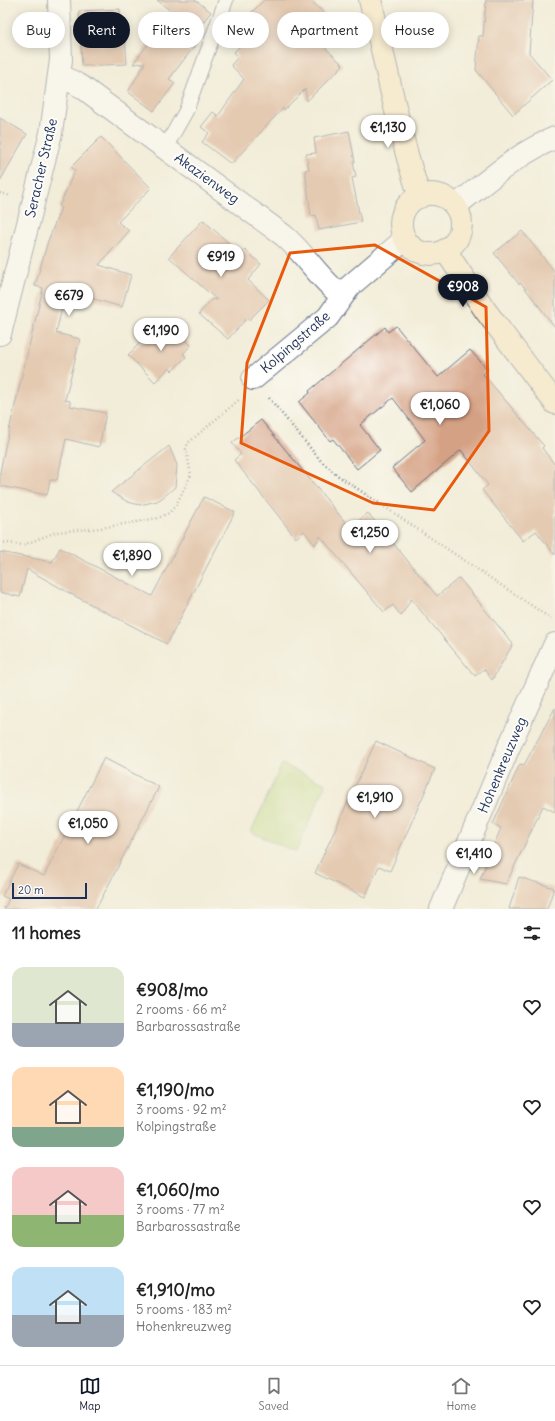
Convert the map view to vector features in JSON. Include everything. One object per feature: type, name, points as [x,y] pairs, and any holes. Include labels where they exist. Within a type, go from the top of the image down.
[{"type":"street","name":"Seracher Straße","points":[[0,334],[13,279],[44,167],[51,133],[60,75],[61,44],[59,0]]},
{"type":"street","points":[[370,0],[393,91],[406,153],[420,196]]},
{"type":"street","name":"Akazienweg","points":[[60,75],[82,87],[290,240],[329,287],[342,296]]},
{"type":"street","points":[[454,206],[515,159],[539,144],[555,138]]},
{"type":"street","points":[[434,194],[448,200],[454,206],[461,220],[461,228],[455,241],[445,250],[435,254],[424,253],[416,250],[405,239],[401,227],[403,213],[407,207],[420,196],[434,194]]},
{"type":"street","name":"Kolpingstraße","points":[[253,378],[328,317],[342,296],[357,279],[405,239]]},
{"type":"street","points":[[445,250],[481,305],[555,403]]},
{"type":"street","name":"Hohenkreuzweg","points":[[441,909],[508,749],[555,644]]},
{"type":"lane","points":[[165,148],[186,112],[226,0]]},
{"type":"path","points":[[0,542],[23,545],[56,532],[101,528],[158,518],[169,513],[176,505],[191,475],[186,449],[188,443],[241,398],[253,378],[329,468],[555,621]]},
{"type":"highlighted area","points":[[375,245],[486,307],[489,431],[434,510],[373,503],[241,443],[247,363],[290,253]]},
{"type":"green space","points":[[282,764],[326,784],[296,852],[251,832]]},
{"type":"building","points":[[157,0],[195,0],[211,12],[204,21],[204,12],[172,12]]},
{"type":"building","points":[[264,0],[310,0],[323,12],[277,12],[277,48],[326,48],[343,65],[307,101],[305,89],[284,110],[283,108],[231,164],[202,142],[209,133],[201,127],[213,112],[218,116],[244,79],[231,65],[238,57],[234,52],[238,48],[269,48],[269,12],[252,12]]},
{"type":"building","points":[[486,0],[533,0],[529,53],[552,80],[513,115],[476,70],[479,36],[483,36]]},
{"type":"building","points":[[120,9],[120,12],[79,12]]},
{"type":"building","points":[[81,48],[126,48],[127,64],[82,66]]},
{"type":"building","points":[[145,48],[193,48],[169,79],[175,83],[154,111],[128,92],[145,63],[133,64]]},
{"type":"building","points":[[0,118],[27,134],[0,181]]},
{"type":"building","points":[[349,131],[355,162],[353,162],[356,177],[352,178],[361,222],[319,230],[316,215],[311,216],[305,170],[309,169],[306,154],[316,153],[314,138]]},
{"type":"building","points":[[101,137],[151,188],[118,222],[129,231],[99,265],[131,275],[122,307],[66,291],[56,333],[80,339],[65,400],[70,401],[70,406],[106,413],[99,447],[66,439],[57,480],[50,480],[47,495],[0,486],[0,472],[5,447],[43,288],[35,286],[48,241],[61,208],[59,207],[75,170],[71,167]]},
{"type":"building","points":[[203,220],[241,254],[245,250],[261,264],[248,280],[269,300],[249,320],[247,318],[228,339],[199,314],[212,299],[217,300],[169,257]]},
{"type":"building","points":[[522,231],[555,272],[555,327],[521,283],[519,284],[494,253]]},
{"type":"building","points":[[166,322],[191,345],[183,354],[186,357],[172,371],[169,368],[155,382],[128,355],[141,342],[146,342]]},
{"type":"building","points":[[396,326],[438,377],[470,350],[488,370],[483,374],[544,446],[542,448],[555,465],[555,555],[536,531],[523,541],[482,490],[488,485],[461,450],[412,492],[392,468],[425,440],[393,398],[360,425],[380,450],[357,469],[333,439],[330,441],[299,402],[310,393],[309,391],[385,327],[388,332]]},
{"type":"building","points":[[261,420],[350,528],[368,513],[437,596],[459,578],[513,644],[492,680],[484,669],[475,676],[411,599],[401,616],[393,605],[384,612],[320,536],[315,545],[304,531],[296,538],[234,460],[241,454],[232,443]]},
{"type":"building","points":[[169,446],[177,465],[175,487],[162,498],[157,501],[140,505],[128,502],[111,492]]},
{"type":"building","points":[[204,497],[235,512],[167,644],[27,569],[20,597],[0,592],[0,552],[52,562],[60,548],[152,596]]},
{"type":"building","points":[[555,708],[555,812],[543,806],[506,884],[480,879],[501,828],[493,824],[520,764],[524,765]]},
{"type":"building","points":[[376,741],[435,769],[390,871],[379,866],[365,897],[315,873]]},
{"type":"building","points":[[104,758],[159,787],[96,909],[4,909],[9,899],[2,896],[18,864],[44,876]]},
{"type":"building","points":[[519,877],[554,888],[547,909],[509,909]]}]
